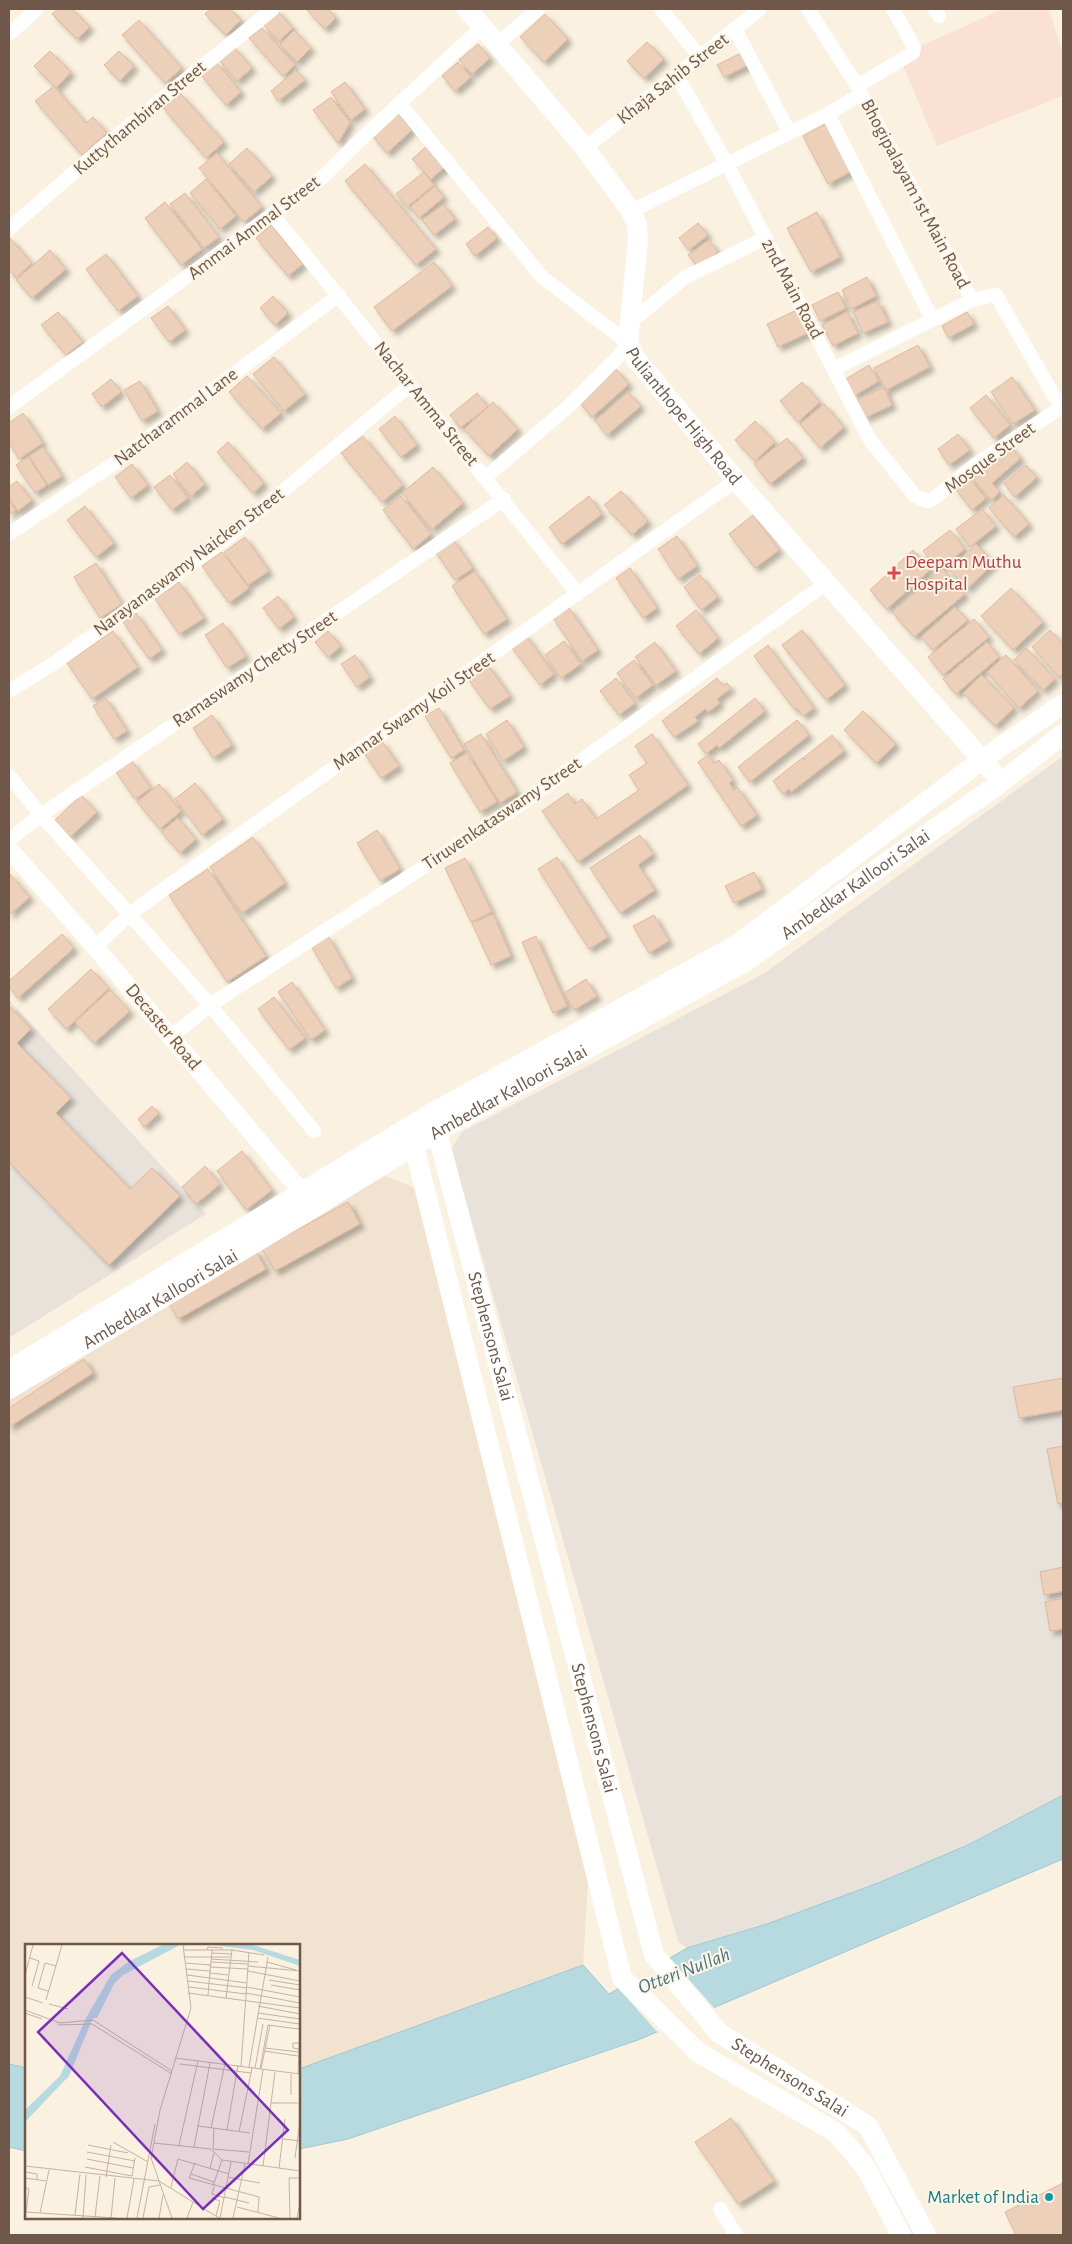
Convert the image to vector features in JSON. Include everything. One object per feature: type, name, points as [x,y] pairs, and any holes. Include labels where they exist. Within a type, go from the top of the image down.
[{"type":"main road","name":"Pulianthope High Road","points":[[467,9],[585,148],[631,211],[637,226],[638,240],[629,324],[628,344],[630,351],[644,371],[736,480],[983,759],[1000,783]]},
{"type":"main road","name":"Ambedkar Kalloori Salai","points":[[9,1370],[301,1191],[409,1138],[738,944],[983,759],[1063,704]]},
{"type":"main road","name":"Ambedkar Kalloori Salai","points":[[434,1123],[745,962],[1000,783],[1063,734]]},
{"type":"main road","name":"Stephensons Salai","points":[[434,1123],[654,1956],[719,2033],[868,2126],[926,2235]]},
{"type":"main road","name":"Ambedkar Kalloori Salai","points":[[9,1389],[310,1210],[409,1138]]},
{"type":"main road","name":"Stephensons Salai","points":[[409,1138],[622,1978],[699,2053],[836,2133],[866,2168],[901,2235]]},
{"type":"street","points":[[9,34],[37,9]]},
{"type":"street","name":"Kuttythambiran Street","points":[[9,229],[104,146],[273,9]]},
{"type":"street","points":[[496,45],[538,9]]},
{"type":"street","points":[[661,9],[700,57]]},
{"type":"street","name":"Khaja Sahib Street","points":[[585,148],[760,9]]},
{"type":"street","name":"Bhogipalayam 1st Main Road","points":[[808,9],[859,90],[972,300],[834,369]]},
{"type":"street","points":[[631,211],[828,114],[859,90],[913,54],[914,47],[893,9]]},
{"type":"street","name":"Ammai Ammal Street","points":[[9,408],[322,178],[399,103],[482,27]]},
{"type":"street","points":[[735,29],[789,132]]},
{"type":"street","name":"2nd Main Road","points":[[677,76],[727,164],[870,440],[915,496]]},
{"type":"street","points":[[399,103],[542,277],[628,344],[620,356],[569,406],[485,478]]},
{"type":"street","points":[[828,114],[932,320]]},
{"type":"street","name":"Nachar Amma Street","points":[[273,215],[504,499],[578,594]]},
{"type":"street","points":[[629,324],[684,278],[765,238]]},
{"type":"street","name":"Natcharammal Lane","points":[[9,534],[116,462],[339,295]]},
{"type":"street","points":[[972,300],[996,295],[1062,407]]},
{"type":"street","name":"Narayanaswamy Naicken Street","points":[[9,691],[56,662],[228,538],[410,385]]},
{"type":"street","name":"Mosque Street","points":[[915,496],[927,501],[933,499],[975,464],[1062,407]]},
{"type":"street","name":"Mannar Swamy Koil Street","points":[[95,947],[130,914],[736,480]]},
{"type":"street","name":"Ramaswamy Chetty Street","points":[[9,840],[41,815],[504,499]]},
{"type":"street","name":"Tiruvenkataswamy Street","points":[[171,1037],[210,1005],[521,804],[828,582]]},
{"type":"street","points":[[9,776],[41,815],[210,1005],[314,1131]]},
{"type":"street","name":"Decaster Road","points":[[9,849],[95,947],[301,1191],[310,1210]]},
{"type":"street","points":[[720,2209],[736,2235]]},
{"type":"shaded area","points":[[1003,9],[1049,9],[1063,55],[1063,96],[937,146],[899,56]]},
{"type":"shaded area","points":[[1063,756],[1063,1795],[968,1845],[878,1883],[767,1924],[687,1948],[678,1941],[451,1149],[463,1131],[763,974]]},
{"type":"shaded area","points":[[9,1000],[206,1214],[9,1338]]},
{"type":"shaded area","points":[[378,1173],[420,1190],[589,1864],[583,1965],[403,2038],[300,2071],[300,1944],[25,1944],[25,2068],[9,2064],[9,1400],[81,1353]]},
{"type":"water","name":"Otteri Nullah","points":[[1063,1795],[1063,1859],[638,2040],[348,2139],[300,2149],[300,2069],[583,1965],[609,1994],[687,1948],[767,1924],[878,1883],[968,1845]]},
{"type":"water","points":[[9,2064],[25,2068],[25,2151],[9,2147]]},
{"type":"pier","points":[[668,1956],[716,2010],[659,2034],[618,1988],[629,1979]]},
{"type":"building","points":[[58,9],[72,9],[90,27],[77,39],[52,14]]},
{"type":"building","points":[[210,9],[230,9],[241,20],[226,35],[205,14]]},
{"type":"building","points":[[306,9],[328,9],[336,18],[325,29]]},
{"type":"building","points":[[277,10],[293,28],[279,41],[262,23]]},
{"type":"building","points":[[545,14],[568,39],[544,62],[520,37]]},
{"type":"building","points":[[139,20],[182,68],[165,83],[122,35]]},
{"type":"building","points":[[262,28],[295,65],[283,76],[249,38]]},
{"type":"building","points":[[294,30],[311,48],[297,62],[280,44]]},
{"type":"building","points":[[647,42],[664,59],[644,78],[627,61]]},
{"type":"building","points":[[478,44],[490,58],[472,74],[459,60]]},
{"type":"building","points":[[234,47],[252,68],[237,81],[219,60]]},
{"type":"building","points":[[50,51],[71,72],[56,88],[34,66]]},
{"type":"building","points":[[119,51],[134,66],[120,81],[104,65]]},
{"type":"building","points":[[743,52],[750,64],[724,77],[717,65]]},
{"type":"building","points":[[216,62],[241,92],[226,105],[201,75]]},
{"type":"building","points":[[458,62],[471,77],[455,91],[442,76]]},
{"type":"building","points":[[296,70],[305,80],[278,101],[271,91]]},
{"type":"building","points":[[345,82],[365,109],[351,120],[331,92]]},
{"type":"building","points":[[54,86],[86,123],[93,117],[107,133],[82,155],[35,101]]},
{"type":"building","points":[[180,93],[224,142],[206,158],[163,108]]},
{"type":"building","points":[[331,97],[350,123],[338,143],[313,110]]},
{"type":"building","points":[[398,114],[412,130],[387,153],[373,137]]},
{"type":"building","points":[[828,122],[854,170],[828,184],[803,136]]},
{"type":"building","points":[[428,145],[447,165],[431,179],[412,159]]},
{"type":"building","points":[[247,148],[272,176],[254,192],[229,164]]},
{"type":"building","points":[[217,153],[262,207],[244,222],[199,168]]},
{"type":"building","points":[[365,164],[436,249],[416,265],[345,181]]},
{"type":"building","points":[[424,172],[434,185],[407,207],[396,194]]},
{"type":"building","points":[[206,179],[236,216],[220,229],[190,193]]},
{"type":"building","points":[[435,186],[444,197],[419,218],[410,207]]},
{"type":"building","points":[[185,193],[219,237],[204,248],[170,204]]},
{"type":"building","points":[[165,202],[202,249],[181,265],[145,218]]},
{"type":"building","points":[[444,204],[455,219],[434,235],[422,220]]},
{"type":"building","points":[[817,212],[840,257],[811,272],[787,228]]},
{"type":"building","points":[[698,223],[708,235],[689,250],[679,238]]},
{"type":"building","points":[[271,225],[303,264],[288,276],[256,238]]},
{"type":"building","points":[[488,227],[497,238],[475,256],[466,244]]},
{"type":"building","points":[[9,237],[32,263],[16,278],[9,270]]},
{"type":"building","points":[[709,240],[718,252],[698,267],[688,255]]},
{"type":"building","points":[[50,250],[66,269],[32,298],[16,280]]},
{"type":"building","points":[[106,254],[138,296],[118,311],[86,269]]},
{"type":"building","points":[[434,262],[452,286],[392,331],[374,307]]},
{"type":"building","points":[[867,277],[876,296],[851,309],[842,290]]},
{"type":"building","points":[[838,292],[846,308],[820,321],[812,305]]},
{"type":"building","points":[[273,296],[288,313],[275,325],[260,308]]},
{"type":"building","points":[[878,301],[888,322],[863,333],[853,312]]},
{"type":"building","points":[[168,306],[185,330],[169,342],[151,318]]},
{"type":"building","points":[[799,309],[810,332],[778,347],[767,324]]},
{"type":"building","points":[[58,312],[83,342],[66,355],[41,325]]},
{"type":"building","points":[[847,312],[858,333],[833,346],[822,325]]},
{"type":"building","points":[[967,312],[974,324],[948,338],[942,326]]},
{"type":"building","points":[[918,345],[930,367],[886,390],[874,368]]},
{"type":"building","points":[[274,357],[305,394],[284,411],[253,374]]},
{"type":"building","points":[[869,365],[879,381],[854,396],[844,380]]},
{"type":"building","points":[[616,369],[629,384],[592,417],[579,402]]},
{"type":"building","points":[[247,376],[281,413],[262,429],[229,392]]},
{"type":"building","points":[[1012,377],[1035,410],[1013,424],[991,392]]},
{"type":"building","points":[[111,379],[121,392],[102,407],[92,394]]},
{"type":"building","points":[[140,381],[158,411],[142,421],[124,390]]},
{"type":"building","points":[[802,382],[820,402],[798,422],[780,401]]},
{"type":"building","points":[[884,387],[892,405],[865,418],[857,400]]},
{"type":"building","points":[[628,392],[641,406],[607,435],[595,421]]},
{"type":"building","points":[[477,393],[488,407],[460,428],[450,415]]},
{"type":"building","points":[[986,395],[1010,425],[994,438],[970,408]]},
{"type":"building","points":[[493,402],[518,429],[489,456],[464,429]]},
{"type":"building","points":[[824,404],[844,427],[820,448],[800,424]]},
{"type":"building","points":[[23,413],[43,443],[19,459],[9,443],[9,423]]},
{"type":"building","points":[[395,416],[417,445],[401,457],[379,429]]},
{"type":"building","points":[[755,421],[775,442],[755,461],[735,440]]},
{"type":"building","points":[[958,434],[970,450],[949,465],[938,449]]},
{"type":"building","points":[[363,436],[403,485],[382,502],[341,453]]},
{"type":"building","points":[[787,438],[803,458],[770,484],[754,464]]},
{"type":"building","points":[[228,442],[264,483],[253,493],[217,452]]},
{"type":"building","points":[[1009,445],[1021,458],[992,483],[1000,492],[991,500],[971,477]]},
{"type":"building","points":[[43,447],[62,476],[48,485],[29,456]]},
{"type":"building","points":[[28,457],[47,485],[35,493],[16,465]]},
{"type":"building","points":[[187,462],[205,484],[191,496],[173,474]]},
{"type":"building","points":[[132,464],[148,485],[131,498],[115,477]]},
{"type":"building","points":[[1026,465],[1037,477],[1015,497],[1004,484]]},
{"type":"building","points":[[433,467],[463,503],[432,529],[402,493]]},
{"type":"building","points":[[170,475],[188,498],[172,510],[154,487]]},
{"type":"building","points":[[967,476],[986,498],[972,510],[954,487]]},
{"type":"building","points":[[17,481],[32,500],[18,511],[9,498],[9,487]]},
{"type":"building","points":[[621,491],[648,521],[632,535],[604,505]]},
{"type":"building","points":[[1004,495],[1029,524],[1014,537],[989,508]]},
{"type":"building","points":[[401,496],[431,534],[413,549],[383,510]]},
{"type":"building","points":[[589,496],[602,514],[562,544],[549,527]]},
{"type":"building","points":[[9,500],[16,510],[9,515]]},
{"type":"building","points":[[85,506],[114,543],[96,557],[67,520]]},
{"type":"building","points":[[982,509],[996,526],[970,547],[956,529]]},
{"type":"building","points":[[753,515],[779,550],[755,568],[729,534]]},
{"type":"building","points":[[950,530],[965,549],[938,570],[923,551]]},
{"type":"building","points":[[677,536],[697,566],[678,579],[658,549]]},
{"type":"building","points":[[245,537],[269,571],[248,585],[224,552]]},
{"type":"building","points":[[452,538],[473,568],[455,580],[434,550]]},
{"type":"building","points":[[976,544],[994,563],[967,589],[949,569]]},
{"type":"building","points":[[913,550],[931,569],[887,609],[870,590]]},
{"type":"building","points":[[222,552],[249,588],[229,603],[202,566]]},
{"type":"building","points":[[96,563],[122,604],[100,618],[74,577]]},
{"type":"building","points":[[630,568],[657,608],[643,618],[616,578]]},
{"type":"building","points":[[943,569],[965,594],[914,637],[892,612]]},
{"type":"building","points":[[475,571],[507,619],[484,634],[452,586]]},
{"type":"building","points":[[700,575],[718,597],[701,610],[684,587]]},
{"type":"building","points":[[179,582],[204,618],[179,634],[155,599]]},
{"type":"building","points":[[1011,588],[1043,622],[1013,650],[981,616]]},
{"type":"building","points":[[278,596],[294,617],[279,629],[263,608]]},
{"type":"building","points":[[955,607],[968,620],[933,650],[921,637]]},
{"type":"building","points":[[569,608],[598,650],[582,661],[553,618]]},
{"type":"building","points":[[696,610],[718,638],[699,654],[676,626]]},
{"type":"building","points":[[136,613],[162,650],[149,659],[123,622]]},
{"type":"building","points":[[974,619],[989,637],[943,675],[928,657]]},
{"type":"building","points":[[223,623],[246,656],[227,668],[205,635]]},
{"type":"building","points":[[802,630],[845,685],[826,700],[782,645]]},
{"type":"building","points":[[1050,630],[1063,644],[1063,674],[1059,677],[1032,647]]},
{"type":"building","points":[[113,631],[138,667],[92,699],[67,663]]},
{"type":"building","points":[[328,631],[341,646],[328,657],[315,642]]},
{"type":"building","points":[[525,634],[554,674],[540,685],[510,645]]},
{"type":"building","points":[[564,641],[581,664],[561,678],[545,655]]},
{"type":"building","points":[[655,642],[676,671],[656,685],[635,657]]},
{"type":"building","points":[[987,642],[999,657],[956,694],[943,679]]},
{"type":"building","points":[[768,645],[814,708],[803,716],[797,708],[795,710],[754,656]]},
{"type":"building","points":[[1026,648],[1055,679],[1043,690],[1014,660]]},
{"type":"building","points":[[355,655],[370,677],[357,687],[341,664]]},
{"type":"building","points":[[1006,655],[1038,691],[1019,708],[987,672]]},
{"type":"building","points":[[634,660],[653,685],[636,698],[617,673]]},
{"type":"building","points":[[488,665],[510,696],[490,709],[468,679]]},
{"type":"building","points":[[982,675],[1014,708],[995,726],[963,693]]},
{"type":"building","points":[[616,678],[635,703],[619,715],[600,691]]},
{"type":"building","points":[[717,678],[723,686],[727,683],[731,688],[717,699],[720,703],[708,712],[705,709],[695,717],[698,721],[674,737],[662,721]]},
{"type":"building","points":[[106,698],[127,731],[114,739],[93,706]]},
{"type":"building","points":[[755,698],[765,711],[719,748],[717,745],[706,754],[698,744]]},
{"type":"building","points":[[439,708],[464,750],[451,758],[425,716]]},
{"type":"building","points":[[863,711],[896,744],[876,763],[844,730]]},
{"type":"building","points":[[212,715],[232,745],[213,758],[193,728]]},
{"type":"building","points":[[507,720],[524,747],[503,761],[486,734]]},
{"type":"building","points":[[797,720],[809,735],[750,782],[738,767]]},
{"type":"building","points":[[481,734],[517,792],[500,803],[464,744]]},
{"type":"building","points":[[652,734],[688,785],[578,862],[542,811],[568,793],[575,804],[582,799],[596,819],[639,790],[629,775],[647,763],[635,746]]},
{"type":"building","points":[[832,735],[844,751],[791,792],[789,789],[783,794],[773,781],[802,758],[806,760],[803,758]]},
{"type":"building","points":[[382,741],[399,766],[381,778],[364,753]]},
{"type":"building","points":[[467,753],[497,802],[480,812],[450,763]]},
{"type":"building","points":[[708,755],[714,763],[719,760],[733,780],[729,783],[734,790],[737,787],[757,815],[741,826],[698,762]]},
{"type":"building","points":[[132,761],[151,788],[135,799],[116,772]]},
{"type":"building","points":[[195,783],[223,819],[202,835],[175,799]]},
{"type":"building","points":[[159,784],[181,811],[160,829],[137,802]]},
{"type":"building","points":[[81,795],[97,812],[70,837],[55,820]]},
{"type":"building","points":[[178,818],[196,839],[180,853],[161,832]]},
{"type":"building","points":[[377,830],[400,869],[380,881],[357,843]]},
{"type":"building","points":[[640,835],[653,854],[638,865],[655,890],[620,913],[590,868]]},
{"type":"building","points":[[253,837],[285,883],[242,913],[210,867]]},
{"type":"building","points":[[557,857],[608,937],[589,949],[538,869]]},
{"type":"building","points":[[465,858],[492,912],[471,922],[445,868]]},
{"type":"building","points":[[208,869],[266,956],[227,982],[169,895]]},
{"type":"building","points":[[754,872],[762,889],[734,903],[725,886]]},
{"type":"building","points":[[9,873],[30,897],[9,915]]},
{"type":"building","points":[[493,914],[511,956],[491,965],[472,923]]},
{"type":"building","points":[[654,915],[669,941],[649,953],[633,926]]},
{"type":"building","points":[[62,934],[74,948],[18,998],[9,987],[9,981]]},
{"type":"building","points":[[328,936],[352,978],[336,988],[311,946]]},
{"type":"building","points":[[536,936],[567,1006],[553,1013],[522,942]]},
{"type":"building","points":[[91,969],[109,988],[66,1029],[48,1009]]},
{"type":"building","points":[[586,979],[597,996],[574,1010],[564,993]]},
{"type":"building","points":[[292,982],[325,1030],[311,1040],[278,992]]},
{"type":"building","points":[[110,990],[130,1011],[94,1043],[75,1022]]},
{"type":"building","points":[[274,997],[305,1038],[289,1050],[258,1009]]},
{"type":"building","points":[[9,1006],[31,1029],[17,1043],[71,1098],[56,1113],[130,1189],[152,1168],[180,1196],[109,1265],[9,1162]]},
{"type":"building","points":[[152,1106],[159,1113],[144,1127],[138,1119]]},
{"type":"building","points":[[242,1151],[272,1190],[246,1210],[217,1171]]},
{"type":"building","points":[[205,1166],[220,1184],[196,1204],[182,1187]]},
{"type":"building","points":[[348,1202],[360,1224],[275,1271],[262,1249]]},
{"type":"building","points":[[255,1250],[266,1269],[178,1319],[168,1301]]},
{"type":"building","points":[[84,1359],[93,1373],[9,1427],[9,1408]]},
{"type":"building","points":[[1063,1378],[1063,1410],[1019,1418],[1013,1387]]},
{"type":"building","points":[[1063,1446],[1063,1503],[1058,1504],[1047,1449]]},
{"type":"building","points":[[1063,1567],[1063,1591],[1044,1595],[1040,1572]]},
{"type":"building","points":[[1063,1598],[1063,1629],[1050,1631],[1045,1602]]},
{"type":"building","points":[[731,2118],[774,2181],[738,2204],[695,2142]]},
{"type":"building","name":"Market of India","points":[[1063,2183],[1063,2235],[1016,2235],[1005,2212]]},
{"type":"place","name":"Deepam Muthu Hospital","points":[[894,573]]},
{"type":"place","name":"Market of India","points":[[1049,2197]]}]
